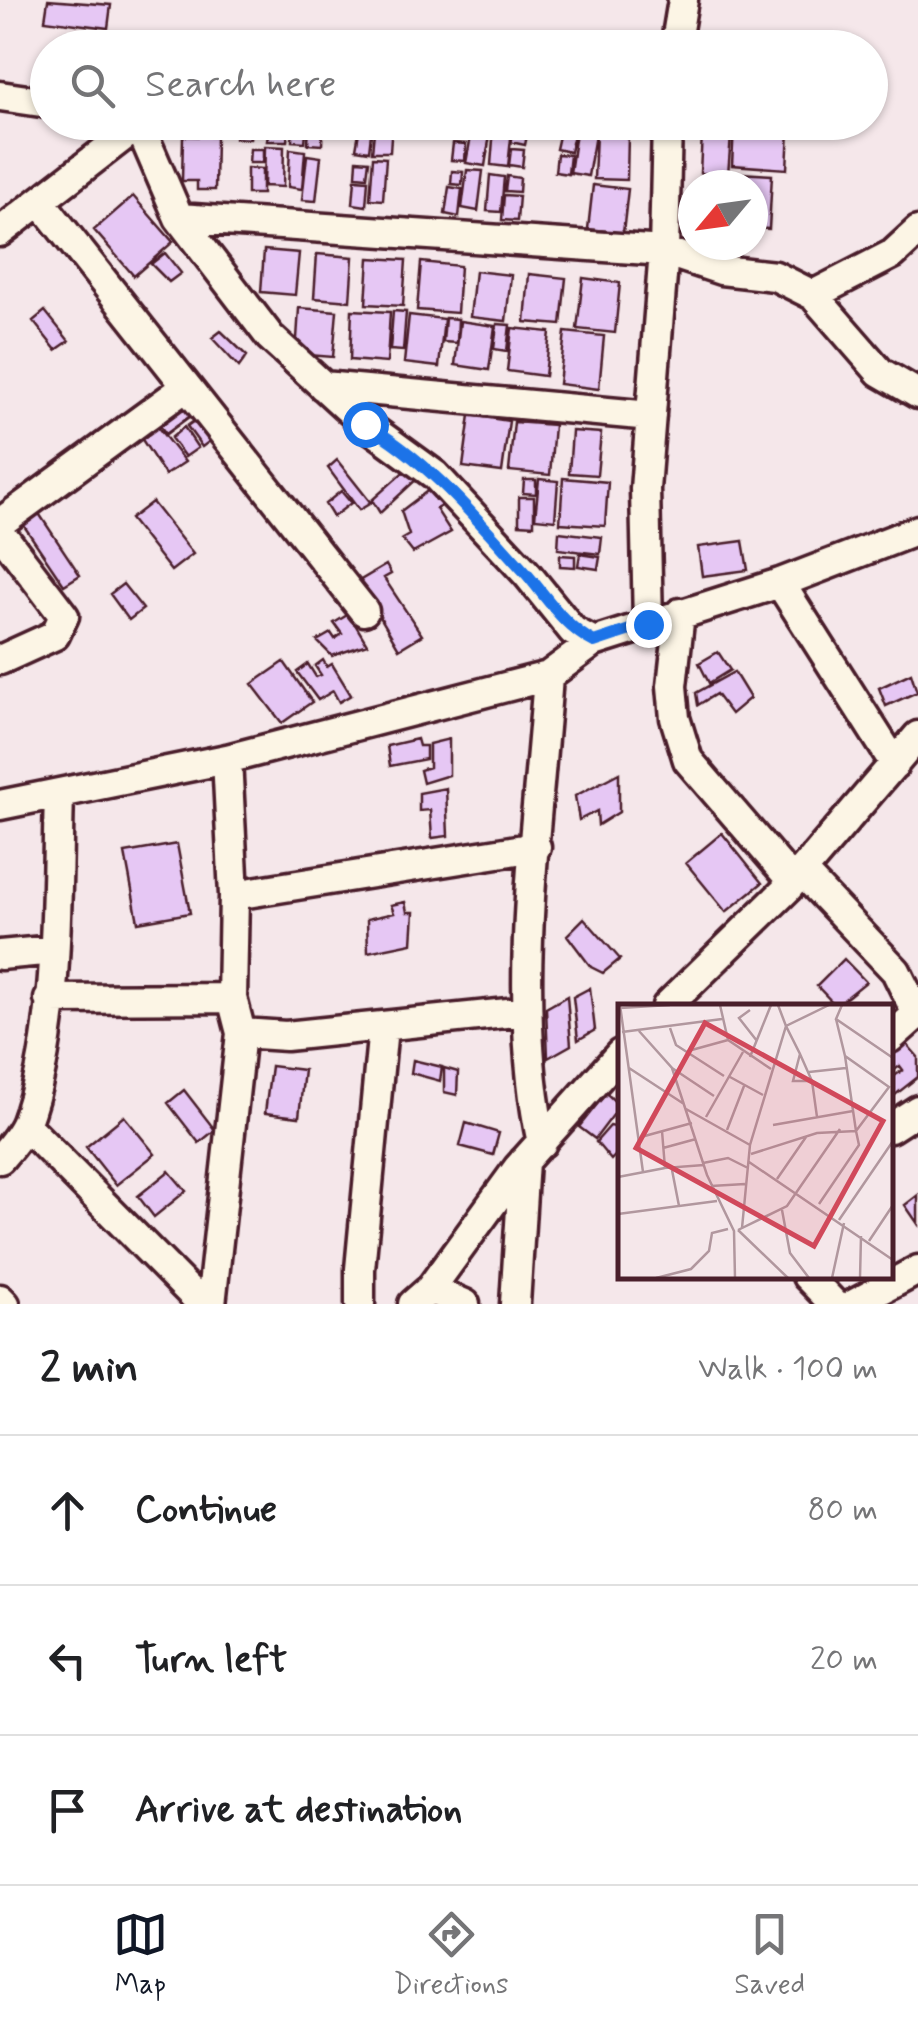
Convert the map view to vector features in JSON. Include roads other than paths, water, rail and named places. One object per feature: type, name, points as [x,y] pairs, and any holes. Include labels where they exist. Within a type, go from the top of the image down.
[{"type":"street","points":[[678,30],[682,0]]},
{"type":"street","points":[[0,96],[30,100]]},
{"type":"street","points":[[0,232],[117,140]]},
{"type":"street","points":[[145,140],[179,218],[270,336],[365,424],[435,475],[527,574],[573,631],[594,642]]},
{"type":"street","points":[[648,624],[645,489],[664,251],[667,140]]},
{"type":"street","points":[[40,202],[364,611]]},
{"type":"street","points":[[179,218],[664,251],[721,270],[776,276],[813,295],[880,372],[918,394]]},
{"type":"street","points":[[813,295],[894,254],[918,231]]},
{"type":"street","points":[[0,523],[186,386]]},
{"type":"street","points":[[323,386],[651,416]]},
{"type":"street","points":[[0,805],[226,760],[548,676],[594,642],[780,583],[918,530]]},
{"type":"street","points":[[0,532],[64,616],[55,635],[18,656],[0,660]]},
{"type":"street","points":[[780,583],[895,764]]},
{"type":"street","points":[[680,613],[672,686],[688,760],[798,877],[896,971],[918,1015],[893,1036]]},
{"type":"street","points":[[515,1304],[533,1152],[526,1010],[548,676]]},
{"type":"street","points":[[679,1002],[798,877],[918,736]]},
{"type":"street","points":[[211,1304],[240,1033],[232,998],[234,895],[226,760]]},
{"type":"street","points":[[0,1159],[25,1125],[49,1000],[59,794]]},
{"type":"street","points":[[234,895],[536,847]]},
{"type":"street","points":[[0,955],[54,950]]},
{"type":"street","points":[[49,1000],[232,998]]},
{"type":"street","points":[[240,1033],[286,1036],[526,1010]]},
{"type":"street","points":[[360,1304],[383,1027]]},
{"type":"street","points":[[466,1304],[421,1297],[533,1152],[616,1068]]},
{"type":"street","points":[[893,1126],[918,1110]]},
{"type":"street","points":[[25,1125],[202,1304]]},
{"type":"street","points":[[854,1304],[918,1270]]},
{"type":"street","points":[[810,1279],[834,1304]]}]
